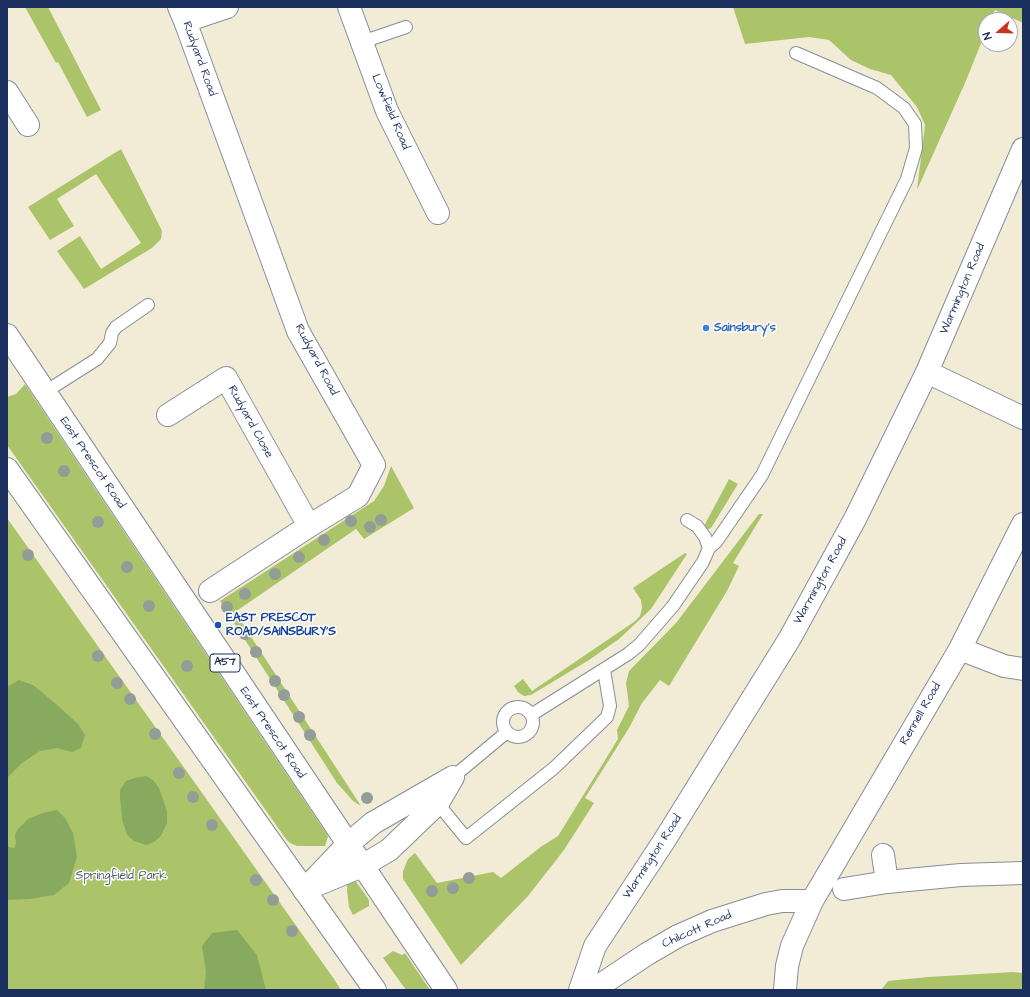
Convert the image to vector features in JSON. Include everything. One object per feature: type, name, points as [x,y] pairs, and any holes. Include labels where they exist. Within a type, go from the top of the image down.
[{"type":"main road","points":[[182,14],[227,7]]},
{"type":"main road","name":"Lowfield Road","points":[[349,7],[387,111],[438,213]]},
{"type":"main road","name":"Rudyard Road","points":[[182,14],[298,331],[374,465],[358,496],[309,526],[210,591]]},
{"type":"main road","points":[[7,92],[28,124]]},
{"type":"main road","name":"Warmington Road","points":[[580,990],[595,946],[664,841],[790,638],[855,519],[927,372],[1023,149]]},
{"type":"main road","name":"East Prescot Road","points":[[7,335],[347,845],[446,990]]},
{"type":"main road","points":[[927,372],[1023,418]]},
{"type":"main road","name":"Rudyard Close","points":[[168,414],[226,378],[309,526]]},
{"type":"main road","points":[[7,469],[375,990]]},
{"type":"main road","name":"Rennell Road","points":[[785,990],[787,966],[792,946],[812,901],[960,649],[1023,524]]},
{"type":"main road","points":[[960,649],[1004,666],[1023,669]]},
{"type":"main road","points":[[304,890],[362,866],[389,850],[432,797],[453,777]]},
{"type":"main road","points":[[304,890],[347,845],[374,822],[432,797]]},
{"type":"main road","points":[[883,855],[887,882]]},
{"type":"main road","points":[[844,889],[887,882],[961,875],[1023,874]]},
{"type":"main road","name":"Chilcott Road","points":[[593,990],[647,954],[678,936],[712,921],[766,904],[782,901],[812,901]]},
{"type":"lane","points":[[362,42],[406,27]]},
{"type":"lane","points":[[531,715],[604,670],[639,645],[673,606],[703,562],[709,548],[716,542],[762,475],[907,179],[916,148],[915,124],[904,108],[876,88],[796,53]]},
{"type":"lane","points":[[45,392],[97,359],[104,351],[116,327],[148,305]]},
{"type":"lane","points":[[687,520],[697,526],[705,538],[709,548]]},
{"type":"lane","points":[[432,797],[466,838],[542,778],[607,717],[610,706],[604,670]]},
{"type":"lane","points":[[520,707],[529,711],[533,724],[528,733],[524,736],[515,737],[507,732],[504,728],[503,719],[511,708],[520,707]]},
{"type":"lane","points":[[453,777],[507,732]]},
{"type":"green space","points":[[25,7],[48,7],[101,110],[87,117],[58,62],[56,63]]},
{"type":"green space","points":[[733,7],[1023,7],[1023,23],[1018,21],[1018,12],[999,12],[995,10],[994,12],[978,12],[978,51],[917,190],[925,125],[917,107],[891,75],[870,69],[851,60],[829,40],[809,37],[745,44]]},
{"type":"green space","points":[[121,149],[162,231],[161,239],[152,248],[84,289],[57,251],[80,236],[101,269],[141,243],[96,174],[57,199],[74,226],[50,240],[28,207]]},
{"type":"green space","points":[[25,384],[328,836],[325,846],[297,846],[290,843],[286,839],[7,445],[7,397],[16,394]]},
{"type":"green space","points":[[391,466],[414,508],[364,539],[356,529],[235,612],[361,806],[353,801],[337,783],[220,601],[374,501],[384,486]]},
{"type":"green space","points":[[729,479],[738,484],[711,528],[706,530],[704,526]]},
{"type":"green space","points":[[759,514],[763,514],[733,563],[739,566],[727,591],[669,686],[660,680],[642,703],[629,728],[585,798],[594,803],[564,850],[528,896],[461,965],[403,879],[403,871],[408,859],[415,853],[437,883],[493,872],[501,878],[542,846],[558,836],[618,739],[617,730],[629,706],[626,683],[629,671],[676,623]]},
{"type":"green space","name":"Springfield Park","points":[[7,518],[334,979],[341,990],[7,990]]},
{"type":"green space","points":[[685,553],[687,554],[651,609],[619,639],[589,660],[531,695],[524,696],[518,692],[514,686],[523,679],[532,691],[634,622],[640,616],[642,608],[641,600],[633,588]]},
{"type":"green space","points":[[19,680],[33,685],[56,704],[78,724],[85,735],[81,748],[72,752],[57,748],[40,751],[22,763],[7,778],[7,687]]},
{"type":"green space","points":[[146,776],[153,780],[159,788],[167,811],[167,823],[161,836],[154,842],[146,845],[134,841],[127,835],[122,819],[120,790],[126,781]]},
{"type":"green space","points":[[57,810],[65,818],[73,833],[77,857],[69,883],[54,895],[30,899],[7,900],[7,844],[9,847],[14,848],[16,844],[15,835],[17,830],[28,819],[43,813]]},
{"type":"green space","points":[[355,880],[369,900],[369,906],[353,915],[349,907],[347,884]]},
{"type":"green space","points":[[237,930],[257,955],[266,990],[204,990],[206,972],[202,946],[212,933]]},
{"type":"green space","points":[[393,951],[402,955],[405,953],[430,990],[406,990],[383,958]]},
{"type":"green space","points":[[1013,972],[1023,973],[1023,990],[881,990],[888,981]]},
{"type":"place","name":"Sainsbury's","points":[[706,328]]},
{"type":"place","name":"EAST PRESCOT ROAD/SAINSBURY'S","points":[[218,625]]}]
